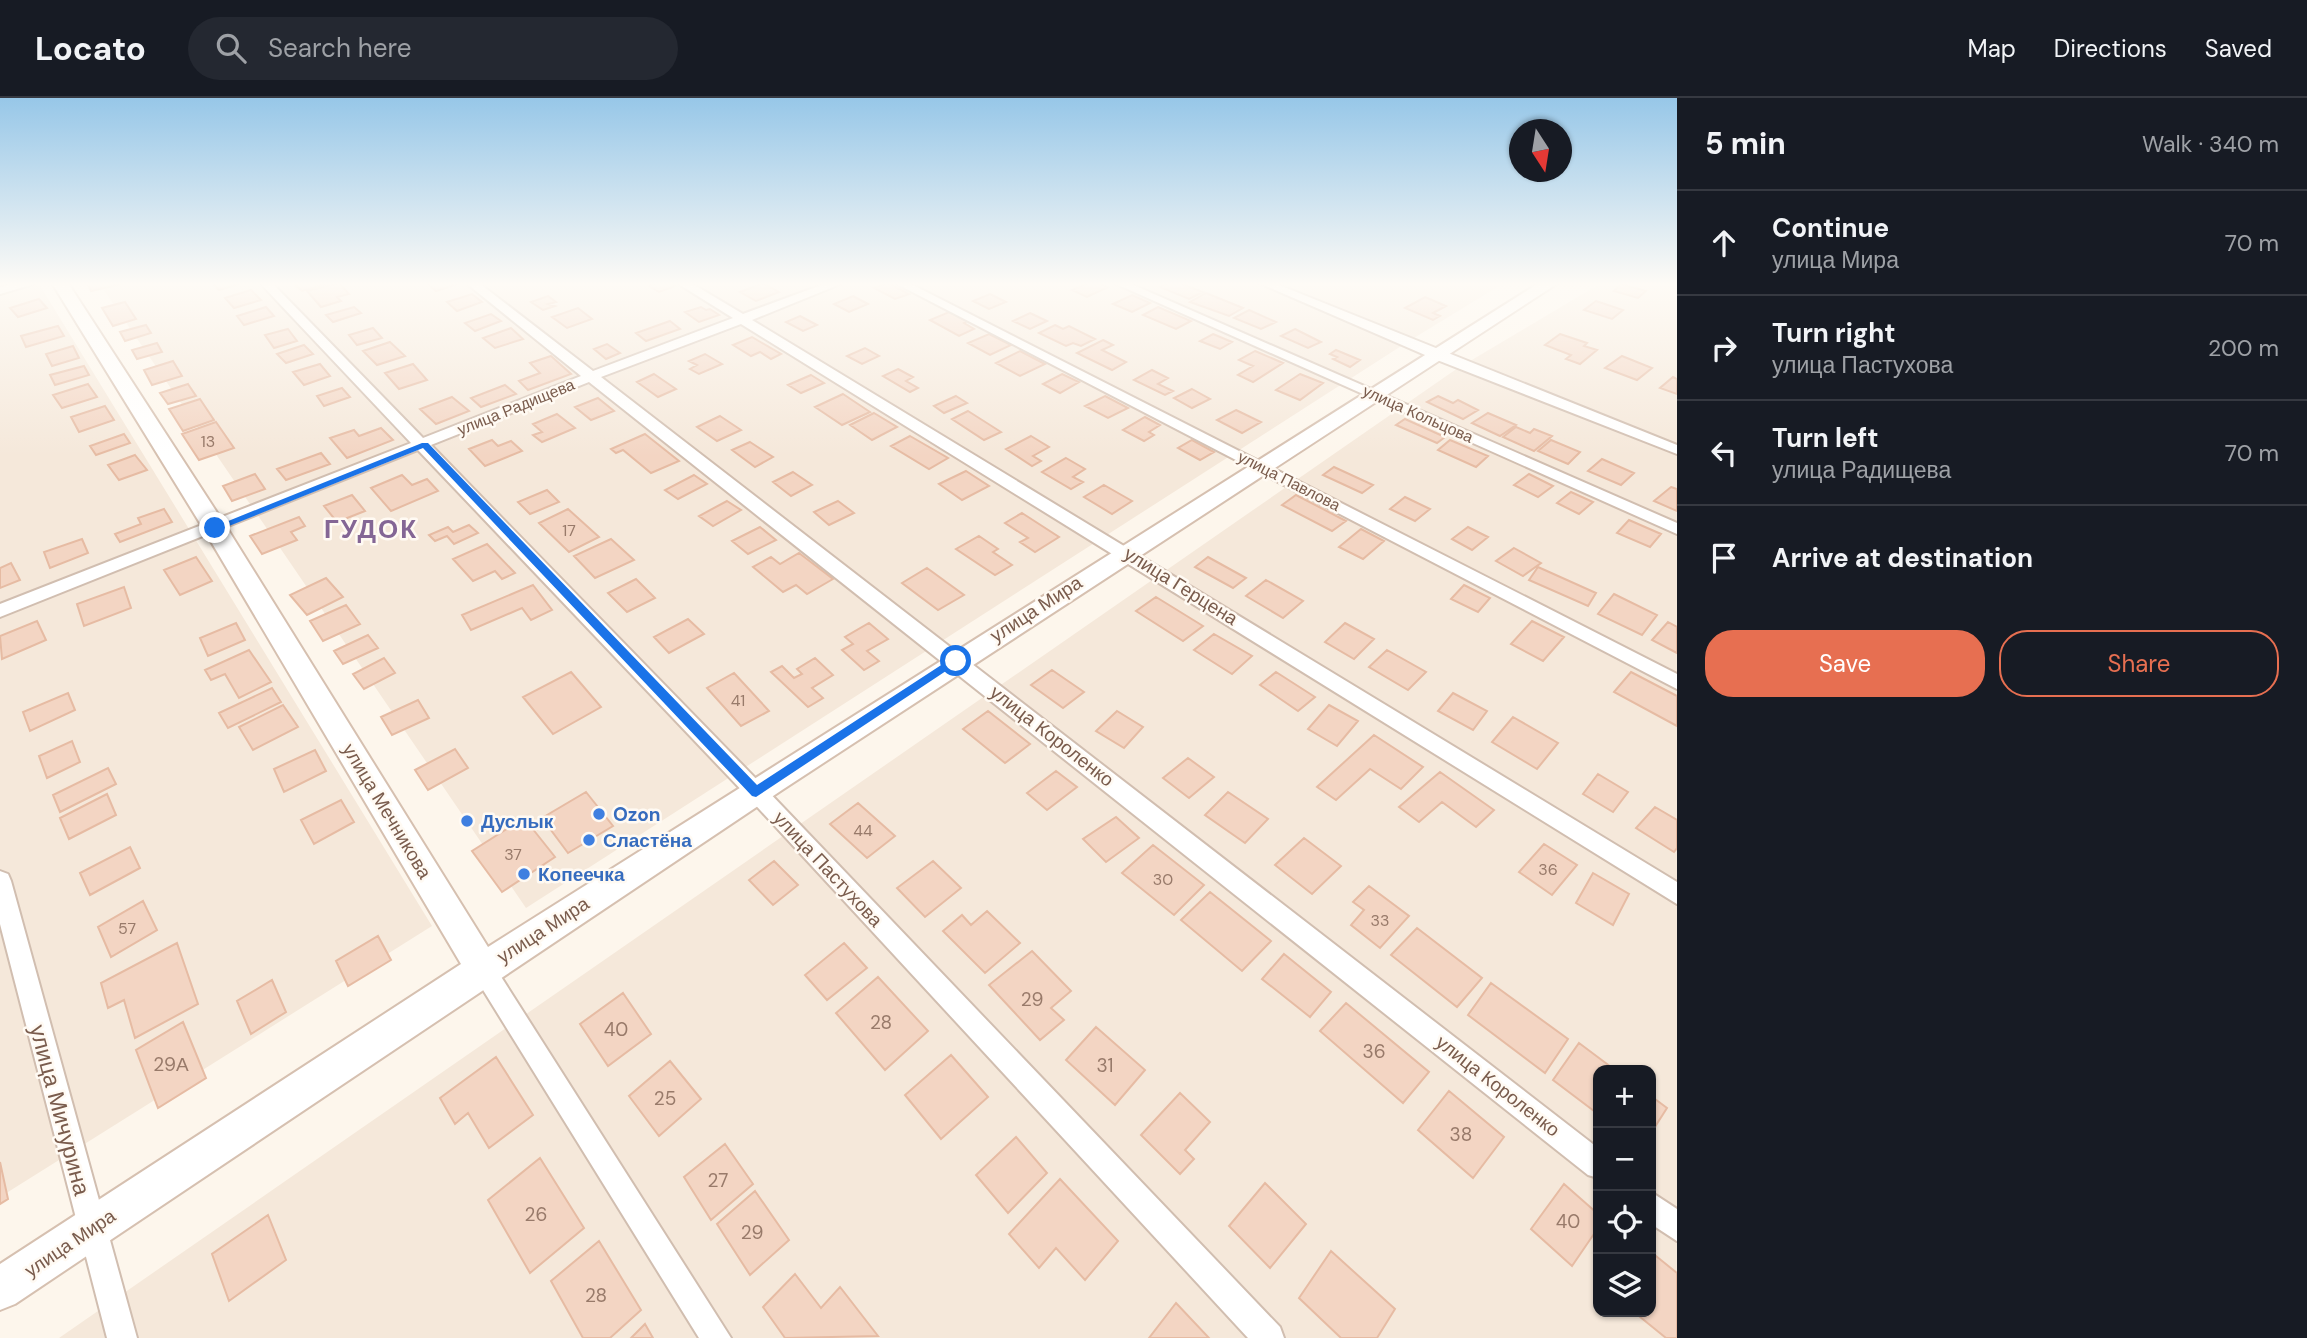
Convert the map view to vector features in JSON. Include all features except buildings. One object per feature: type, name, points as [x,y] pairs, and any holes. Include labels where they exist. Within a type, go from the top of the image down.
[{"type":"main road","name":"улица Мечникова","points":[[97,341],[215,528],[484,969]]},
{"type":"main road","name":"улица Мира","points":[[0,1289],[956,661],[1459,341]]},
{"type":"street","name":"улица Пастухова","points":[[323,341],[756,792],[1269,1338]]},
{"type":"street","name":"улица Короленко","points":[[547,341],[1593,1161]]},
{"type":"street","name":"улица Радищева","points":[[0,611],[683,341]]},
{"type":"street","name":"улица Герцена","points":[[776,341],[1125,552],[1677,894]]},
{"type":"street","name":"улица Павлова","points":[[1015,341],[1677,682]]},
{"type":"street","name":"улица Кольцова","points":[[1252,341],[1677,529]]},
{"type":"street","points":[[1403,341],[1677,450]]},
{"type":"street","name":"улица Мичурина","points":[[0,881],[122,1338]]},
{"type":"street","name":"улица Мечникова","points":[[484,969],[716,1338]]},
{"type":"street","points":[[1656,1210],[1677,1227]]},
{"type":"shaded area","points":[[0,341],[74,341],[432,926],[0,1197]]},
{"type":"shaded area","points":[[139,341],[1409,341],[1409,341],[526,908]]},
{"type":"shaded area","points":[[1504,341],[1677,341],[1677,1338],[59,1338],[1455,370]]},
{"type":"place","name":"Ozon","points":[[599,814]]},
{"type":"place","name":"Дуслык","points":[[467,821]]},
{"type":"place","name":"Сластёна","points":[[589,840]]},
{"type":"place","name":"Копеечка","points":[[524,874]]},
{"type":"district","name":"ГУДОК","points":[[371,529]]},
{"type":"route","points":[[215,528],[425,445],[756,792],[956,661]]}]
